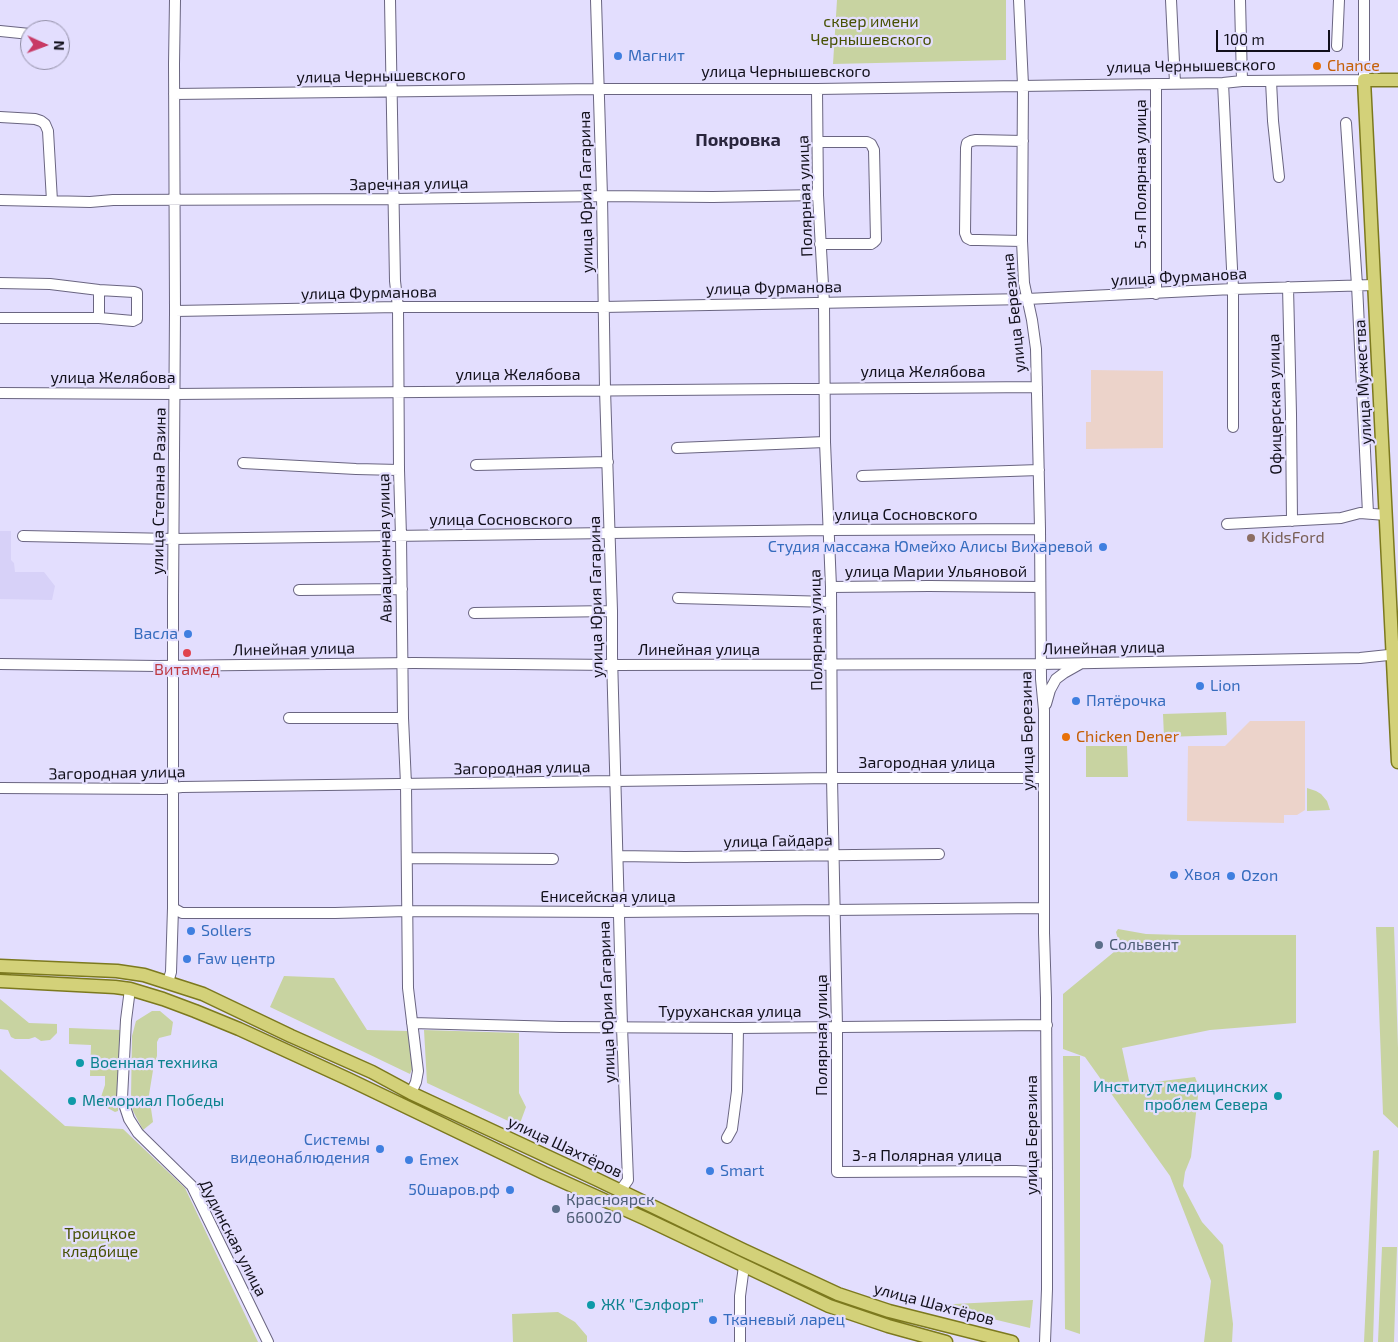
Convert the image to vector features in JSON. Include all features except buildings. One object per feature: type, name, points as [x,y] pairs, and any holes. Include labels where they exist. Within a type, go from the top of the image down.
[{"type":"main road","name":"улица Чернышевского","points":[[1364,80],[1398,80]]},
{"type":"main road","name":"улица Мужества","points":[[1364,80],[1390,622],[1396,655],[1398,762]]},
{"type":"main road","name":"улица Шахтёров","points":[[0,966],[117,971],[144,975],[203,994],[372,1072],[411,1093],[838,1294],[889,1311],[1012,1342]]},
{"type":"main road","name":"улица Шахтёров","points":[[0,981],[115,987],[130,989],[163,999],[239,1029],[348,1079],[828,1306],[888,1326],[946,1342]]},
{"type":"street","name":"улица Степана Разина","points":[[168,982],[171,972],[174,908],[175,0]]},
{"type":"street","name":"Авиационная улица","points":[[390,0],[395,281],[398,307],[408,988],[418,1071],[411,1093]]},
{"type":"street","name":"улица Юрия Гагарина","points":[[596,0],[618,912],[628,1180],[620,1191]]},
{"type":"street","name":"улица Березина","points":[[1019,0],[1023,86],[1022,241],[1024,283],[1035,342],[1039,470],[1041,664],[1044,710],[1044,908],[1048,1173],[1045,1342]]},
{"type":"street","points":[[1171,0],[1175,83]]},
{"type":"street","points":[[1240,0],[1242,80]]},
{"type":"street","points":[[1337,46],[1338,0]]},
{"type":"street","name":"улица Мужества","points":[[1364,0],[1364,80]]},
{"type":"street","points":[[0,32],[20,33]]},
{"type":"street","name":"улица Чернышевского","points":[[174,94],[598,89],[817,89],[1156,84],[1242,80],[1364,80]]},
{"type":"street","points":[[1271,81],[1273,121],[1280,177]]},
{"type":"street","points":[[1223,82],[1233,289],[1233,426]]},
{"type":"street","name":"5-я Полярная улица","points":[[1156,84],[1156,294]]},
{"type":"street","name":"Полярная улица","points":[[817,89],[818,195],[824,302],[825,442],[831,587],[837,1172]]},
{"type":"street","points":[[0,117],[35,119],[41,121],[48,131],[52,201]]},
{"type":"street","points":[[1346,123],[1357,285],[1368,513]]},
{"type":"street","points":[[1022,241],[971,240],[965,234],[967,143],[971,140],[1023,141]]},
{"type":"street","points":[[818,142],[867,142],[871,144],[874,150],[876,240],[871,244],[820,244]]},
{"type":"street","name":"Заречная улица","points":[[0,200],[90,202],[113,200],[818,195]]},
{"type":"street","points":[[0,284],[50,284],[134,292],[137,293],[137,319],[135,321],[98,318],[0,318]]},
{"type":"street","name":"улица Фурманова","points":[[175,311],[398,307],[603,307],[1027,299],[1233,289],[1374,285]]},
{"type":"street","name":"Офицерская улица","points":[[1288,287],[1292,521]]},
{"type":"street","points":[[98,318],[99,290]]},
{"type":"street","name":"улица Желябова","points":[[0,394],[1037,387]]},
{"type":"street","points":[[676,448],[825,442]]},
{"type":"street","points":[[243,462],[399,470]]},
{"type":"street","points":[[476,464],[608,462]]},
{"type":"street","points":[[862,476],[1039,470]]},
{"type":"street","points":[[1227,524],[1341,518],[1368,513],[1386,516]]},
{"type":"street","name":"улица Сосновского","points":[[23,536],[174,539],[1040,529]]},
{"type":"street","name":"улица Марии Ульяновой","points":[[831,587],[1040,587]]},
{"type":"street","points":[[299,590],[402,589]]},
{"type":"street","points":[[678,598],[831,602]]},
{"type":"street","points":[[474,613],[612,610]]},
{"type":"street","name":"Линейная улица","points":[[0,664],[173,666],[402,663],[612,665],[1041,664],[1360,658],[1396,655]]},
{"type":"street","points":[[1044,710],[1050,690],[1056,680],[1081,663]]},
{"type":"street","points":[[289,718],[404,718]]},
{"type":"street","name":"Загородная улица","points":[[0,788],[164,790],[182,787],[832,778],[1044,778]]},
{"type":"street","name":"улица Гайдара","points":[[618,856],[939,854]]},
{"type":"street","points":[[407,858],[553,859]]},
{"type":"street","name":"Енисейская улица","points":[[174,908],[182,913],[335,913],[1044,908]]},
{"type":"street","name":"Дудинская улица","points":[[130,989],[126,1020],[122,1098],[129,1119],[138,1133],[192,1186],[268,1342]]},
{"type":"street","name":"Туруханская улица","points":[[412,1024],[738,1028],[1047,1025]]},
{"type":"street","points":[[727,1138],[732,1129],[737,1091],[738,1028]]},
{"type":"street","name":"3-я Полярная улица","points":[[837,1172],[1016,1171],[1048,1173]]},
{"type":"street","points":[[740,1342],[740,1296],[744,1266]]},
{"type":"shaded area","points":[[1091,370],[1163,371],[1163,448],[1086,449],[1086,422],[1091,422]]},
{"type":"shaded area","points":[[0,531],[11,531],[11,560],[14,563],[15,572],[44,572],[55,586],[52,600],[0,599]]},
{"type":"shaded area","points":[[1250,721],[1305,721],[1305,810],[1297,815],[1284,815],[1284,823],[1187,821],[1188,746],[1225,746]]},
{"type":"green space","name":"сквер имени Чернышевского","points":[[837,0],[1006,0],[1006,60],[833,64]]},
{"type":"green space","points":[[1226,712],[1227,735],[1164,737],[1163,714]]},
{"type":"green space","points":[[1086,746],[1127,746],[1128,777],[1086,777]]},
{"type":"green space","points":[[1307,788],[1321,794],[1327,801],[1330,810],[1307,811]]},
{"type":"green space","points":[[1376,927],[1394,927],[1398,1048],[1398,1128],[1383,1114]]},
{"type":"green space","points":[[1118,929],[1146,934],[1296,935],[1296,1023],[1210,1030],[1122,1048],[1130,1085],[1195,1077],[1199,1087],[1191,1157],[1185,1172],[1183,1186],[1202,1222],[1223,1245],[1233,1324],[1232,1342],[1204,1342],[1211,1281],[1170,1176],[1085,1057],[1063,1049],[1063,994],[1120,947],[1116,932]]},
{"type":"green space","points":[[284,976],[334,978],[367,1030],[408,1031],[413,1067],[410,1074],[270,1007]]},
{"type":"green space","points":[[0,999],[29,1023],[57,1024],[57,1033],[50,1040],[41,1041],[35,1037],[15,1039],[11,1037],[8,1030],[0,1029]]},
{"type":"green space","points":[[152,1011],[160,1011],[173,1022],[171,1035],[159,1038],[157,1042],[157,1056],[149,1095],[153,1122],[143,1130],[133,1111],[131,1098],[132,1036],[136,1021]]},
{"type":"green space","points":[[69,1028],[121,1030],[118,1111],[115,1112],[100,1104],[105,1085],[105,1076],[90,1076],[91,1045],[69,1044]]},
{"type":"green space","points":[[424,1030],[519,1033],[519,1093],[526,1107],[519,1126],[427,1083]]},
{"type":"green space","points":[[1063,1056],[1080,1056],[1080,1334],[1065,1329]]},
{"type":"green space","name":"Троицкое кладбище","points":[[0,1069],[65,1126],[123,1129],[185,1188],[258,1342],[0,1342]]},
{"type":"green space","points":[[1379,1150],[1373,1342],[1364,1342],[1373,1151]]},
{"type":"green space","points":[[1382,1247],[1397,1247],[1394,1342],[1378,1342]]},
{"type":"green space","points":[[1033,1300],[1030,1328],[935,1305]]},
{"type":"green space","points":[[558,1312],[575,1322],[587,1336],[587,1342],[513,1342],[512,1314]]},
{"type":"place","name":"Магнит","points":[[618,56]]},
{"type":"place","name":"Chance","points":[[1317,66]]},
{"type":"place","name":"KidsFord","points":[[1251,538]]},
{"type":"place","name":"Студия массажа Юмейхо Алисы Вихаревой","points":[[1103,547]]},
{"type":"place","name":"Васла","points":[[188,634]]},
{"type":"place","name":"Витамед","points":[[187,653]]},
{"type":"place","name":"Lion","points":[[1200,686]]},
{"type":"place","name":"Пятёрочка","points":[[1076,701]]},
{"type":"place","name":"Chicken Dener","points":[[1066,737]]},
{"type":"place","name":"Хвоя","points":[[1174,875]]},
{"type":"place","name":"Ozon","points":[[1231,876]]},
{"type":"place","name":"Sollers","points":[[191,931]]},
{"type":"place","name":"Сольвент","points":[[1099,945]]},
{"type":"place","name":"Faw центр","points":[[187,959]]},
{"type":"place","name":"Военная техника","points":[[80,1063]]},
{"type":"place","name":"Институт медицинских проблем Севера","points":[[1278,1096]]},
{"type":"place","name":"Мемориал Победы","points":[[72,1101]]},
{"type":"place","name":"Системы видеонаблюдения","points":[[380,1149]]},
{"type":"place","name":"Emex","points":[[409,1160]]},
{"type":"place","name":"Smart","points":[[710,1171]]},
{"type":"place","name":"50шаров.рф","points":[[510,1190]]},
{"type":"place","name":"Красноярск 660020","points":[[556,1209]]},
{"type":"place","name":"ЖК \"Сэлфорт\"","points":[[591,1305]]},
{"type":"place","name":"Тканевый ларец","points":[[713,1320]]},
{"type":"district","name":"Покровка","points":[[738,140]]}]
